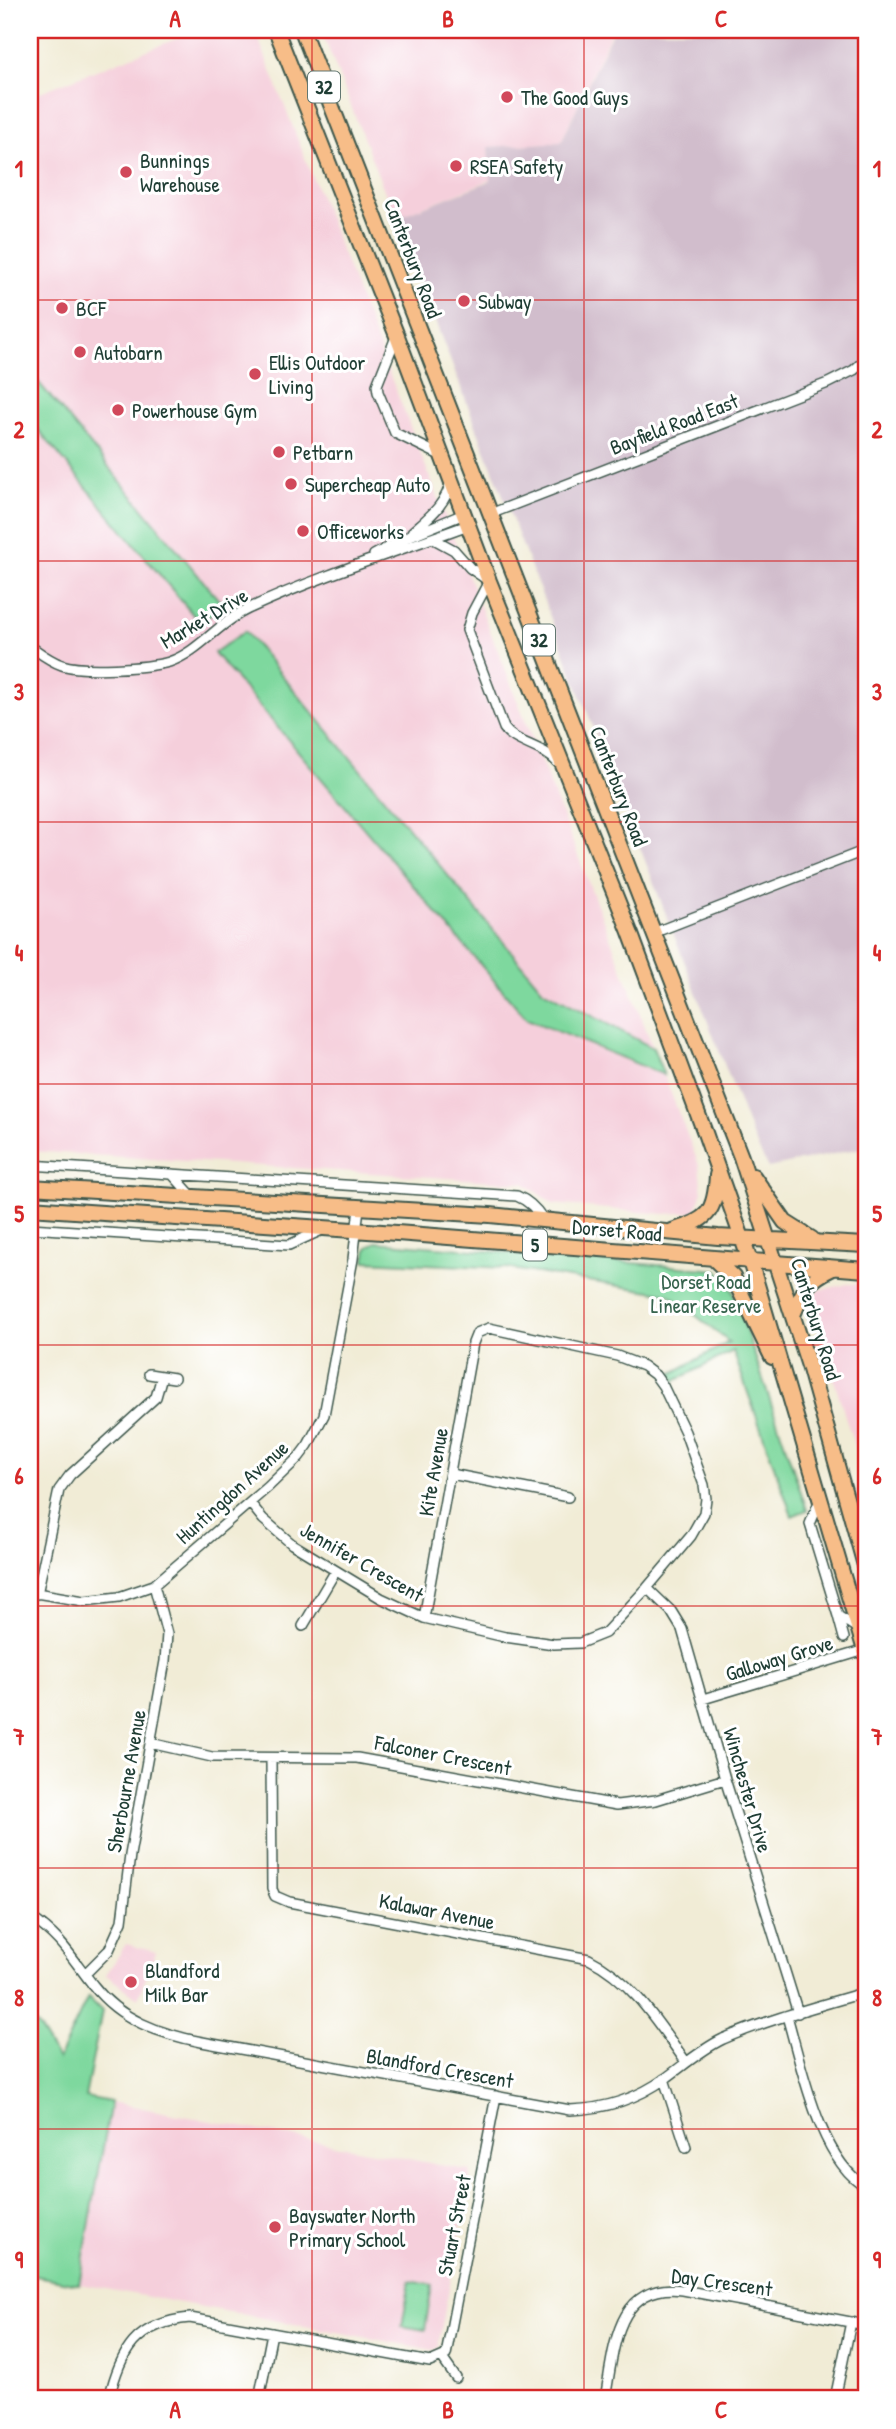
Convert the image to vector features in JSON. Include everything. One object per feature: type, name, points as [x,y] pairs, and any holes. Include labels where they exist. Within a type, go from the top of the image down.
[{"type":"main road","name":"Canterbury Road","points":[[276,30],[397,336],[489,580],[633,941],[743,1239],[866,1652]]},
{"type":"main road","name":"Canterbury Road","points":[[302,30],[741,1157],[793,1315],[866,1569]]},
{"type":"main road","points":[[328,166],[349,150]]},
{"type":"main road","points":[[466,519],[490,514]]},
{"type":"main road","points":[[580,806],[600,797]]},
{"type":"main road","points":[[741,1157],[785,1222],[819,1242]]},
{"type":"main road","points":[[667,1232],[702,1221],[709,1211],[716,1191],[717,1170]]},
{"type":"main road","name":"Dorset Road","points":[[30,1187],[543,1219],[743,1239],[866,1245]]},
{"type":"main road","name":"Dorset Road","points":[[30,1209],[866,1270]]},
{"type":"main road","points":[[714,1259],[733,1277],[792,1399]]},
{"type":"main road","points":[[793,1315],[804,1289],[811,1280],[834,1268]]},
{"type":"street","points":[[397,336],[379,378],[378,392],[395,433],[442,456]]},
{"type":"street","name":"Bayfield Road East","points":[[490,514],[828,383],[854,370],[866,359]]},
{"type":"street","points":[[405,538],[441,504],[451,480]]},
{"type":"street","name":"Market Drive","points":[[30,646],[58,663],[74,667],[144,666],[168,662],[188,653],[217,628],[247,609],[354,566],[405,538],[466,519]]},
{"type":"street","name":"Market Drive","points":[[373,557],[432,538],[466,519]]},
{"type":"street","points":[[432,538],[454,550],[470,568],[489,580],[472,613],[467,630],[501,720],[511,736],[548,752],[569,778]]},
{"type":"street","points":[[653,933],[866,850]]},
{"type":"street","name":"Dorset Road","points":[[30,1166],[517,1196],[537,1209],[543,1219]]},
{"type":"street","points":[[173,1175],[193,1198]]},
{"type":"street","name":"Huntingdon Avenue","points":[[34,1593],[84,1601],[103,1600],[134,1593],[154,1584],[250,1503],[299,1457],[324,1415],[359,1208]]},
{"type":"street","name":"Dorset Road","points":[[30,1228],[289,1245],[323,1229]]},
{"type":"street","name":"Jennifer Crescent","points":[[250,1503],[281,1535],[335,1572],[424,1618],[526,1641],[554,1644],[580,1643],[605,1633],[691,1536],[704,1513],[704,1485],[685,1432],[663,1386],[655,1375],[643,1366],[617,1356],[489,1328],[477,1332]]},
{"type":"street","name":"Kite Avenue","points":[[424,1618],[477,1332]]},
{"type":"street","points":[[149,1374],[174,1378]]},
{"type":"street","points":[[34,1593],[59,1490],[71,1475],[156,1397],[162,1376]]},
{"type":"street","points":[[451,1474],[568,1497]]},
{"type":"street","name":"Canterbury Road","points":[[819,1498],[810,1524],[844,1638]]},
{"type":"street","points":[[303,1626],[335,1572]]},
{"type":"street","name":"Sherbourne Avenue","points":[[85,1974],[109,1951],[122,1921],[130,1855],[165,1661],[167,1634],[154,1584]]},
{"type":"street","name":"Winchester Drive","points":[[647,1588],[671,1611],[682,1629],[797,2013]]},
{"type":"street","points":[[838,1616],[859,1629]]},
{"type":"street","name":"Galloway Grove","points":[[703,1699],[866,1652]]},
{"type":"street","points":[[866,1683],[862,1693],[866,1711]]},
{"type":"street","name":"Falconer Crescent","points":[[150,1744],[212,1757],[357,1758],[617,1805],[656,1800],[726,1779]]},
{"type":"street","name":"Kalawar Avenue","points":[[271,1759],[272,1889],[277,1898],[589,1959],[606,1968],[640,1998],[686,2062]]},
{"type":"street","name":"Blandford Crescent","points":[[30,1917],[60,1940],[94,1987],[118,2009],[145,2026],[172,2036],[570,2110],[606,2107],[629,2100],[720,2041],[746,2029],[866,1992]]},
{"type":"street","points":[[787,2016],[820,2127],[839,2161],[855,2180],[866,2186]]},
{"type":"street","points":[[664,2079],[686,2147]]},
{"type":"street","name":"Stuart Street","points":[[442,2358],[449,2348],[496,2096]]},
{"type":"street","name":"Day Crescent","points":[[605,2399],[619,2325],[629,2308],[656,2291],[684,2290],[866,2325]]},
{"type":"street","points":[[109,2399],[117,2368],[125,2351],[140,2335],[173,2319],[190,2318],[430,2362],[442,2358],[456,2378]]},
{"type":"street","points":[[835,2399],[851,2322]]},
{"type":"street","points":[[259,2399],[272,2333]]},
{"type":"shaded area","points":[[199,30],[255,30],[699,1165],[702,1193],[695,1212],[664,1214],[553,1204],[524,1183],[30,1151],[30,96]]},
{"type":"shaded area","points":[[321,30],[612,30],[561,142],[488,147],[490,180],[395,218]]},
{"type":"shaded area","points":[[613,30],[866,30],[866,1147],[768,1168],[753,1138],[395,218],[490,181],[488,147],[561,142]]},
{"type":"shaded area","points":[[848,1284],[866,1285],[866,1485],[812,1307],[814,1295],[819,1290]]},
{"type":"shaded area","points":[[126,1944],[156,1952],[138,1998],[106,1975]]},
{"type":"shaded area","name":"Bayswater North Primary School","points":[[111,2102],[471,2171],[438,2347],[433,2350],[79,2284]]},
{"type":"green space","points":[[30,372],[223,605],[200,623],[30,420]]},
{"type":"green space","points":[[245,631],[543,990],[653,1048],[664,1075],[527,1019],[214,653]]},
{"type":"green space","name":"Dorset Road Linear Reserve","points":[[376,1242],[718,1270],[733,1291],[807,1510],[792,1516],[733,1351],[675,1381],[671,1374],[729,1342],[669,1294],[506,1268],[365,1261],[367,1248]]},
{"type":"green space","points":[[88,1997],[102,2011],[85,2097],[111,2102],[79,2284],[30,2275],[30,2018],[58,2060]]},
{"type":"green space","points":[[410,2281],[432,2285],[425,2330],[402,2326]]},
{"type":"place","name":"The Good Guys","points":[[507,97]]},
{"type":"place","name":"RSEA Safety","points":[[456,166]]},
{"type":"place","name":"Bunnings Warehouse","points":[[126,172]]},
{"type":"place","name":"Subway","points":[[464,301]]},
{"type":"place","name":"BCF","points":[[62,308]]},
{"type":"place","name":"Autobarn","points":[[80,352]]},
{"type":"place","name":"Ellis Outdoor Living","points":[[255,374]]},
{"type":"place","name":"Powerhouse Gym","points":[[118,410]]},
{"type":"place","name":"Petbarn","points":[[279,452]]},
{"type":"place","name":"Supercheap Auto","points":[[291,484]]},
{"type":"place","name":"Officeworks","points":[[303,531]]},
{"type":"place","name":"Blandford Milk Bar","points":[[131,1982]]},
{"type":"place","name":"Bayswater North Primary School","points":[[275,2227]]}]
